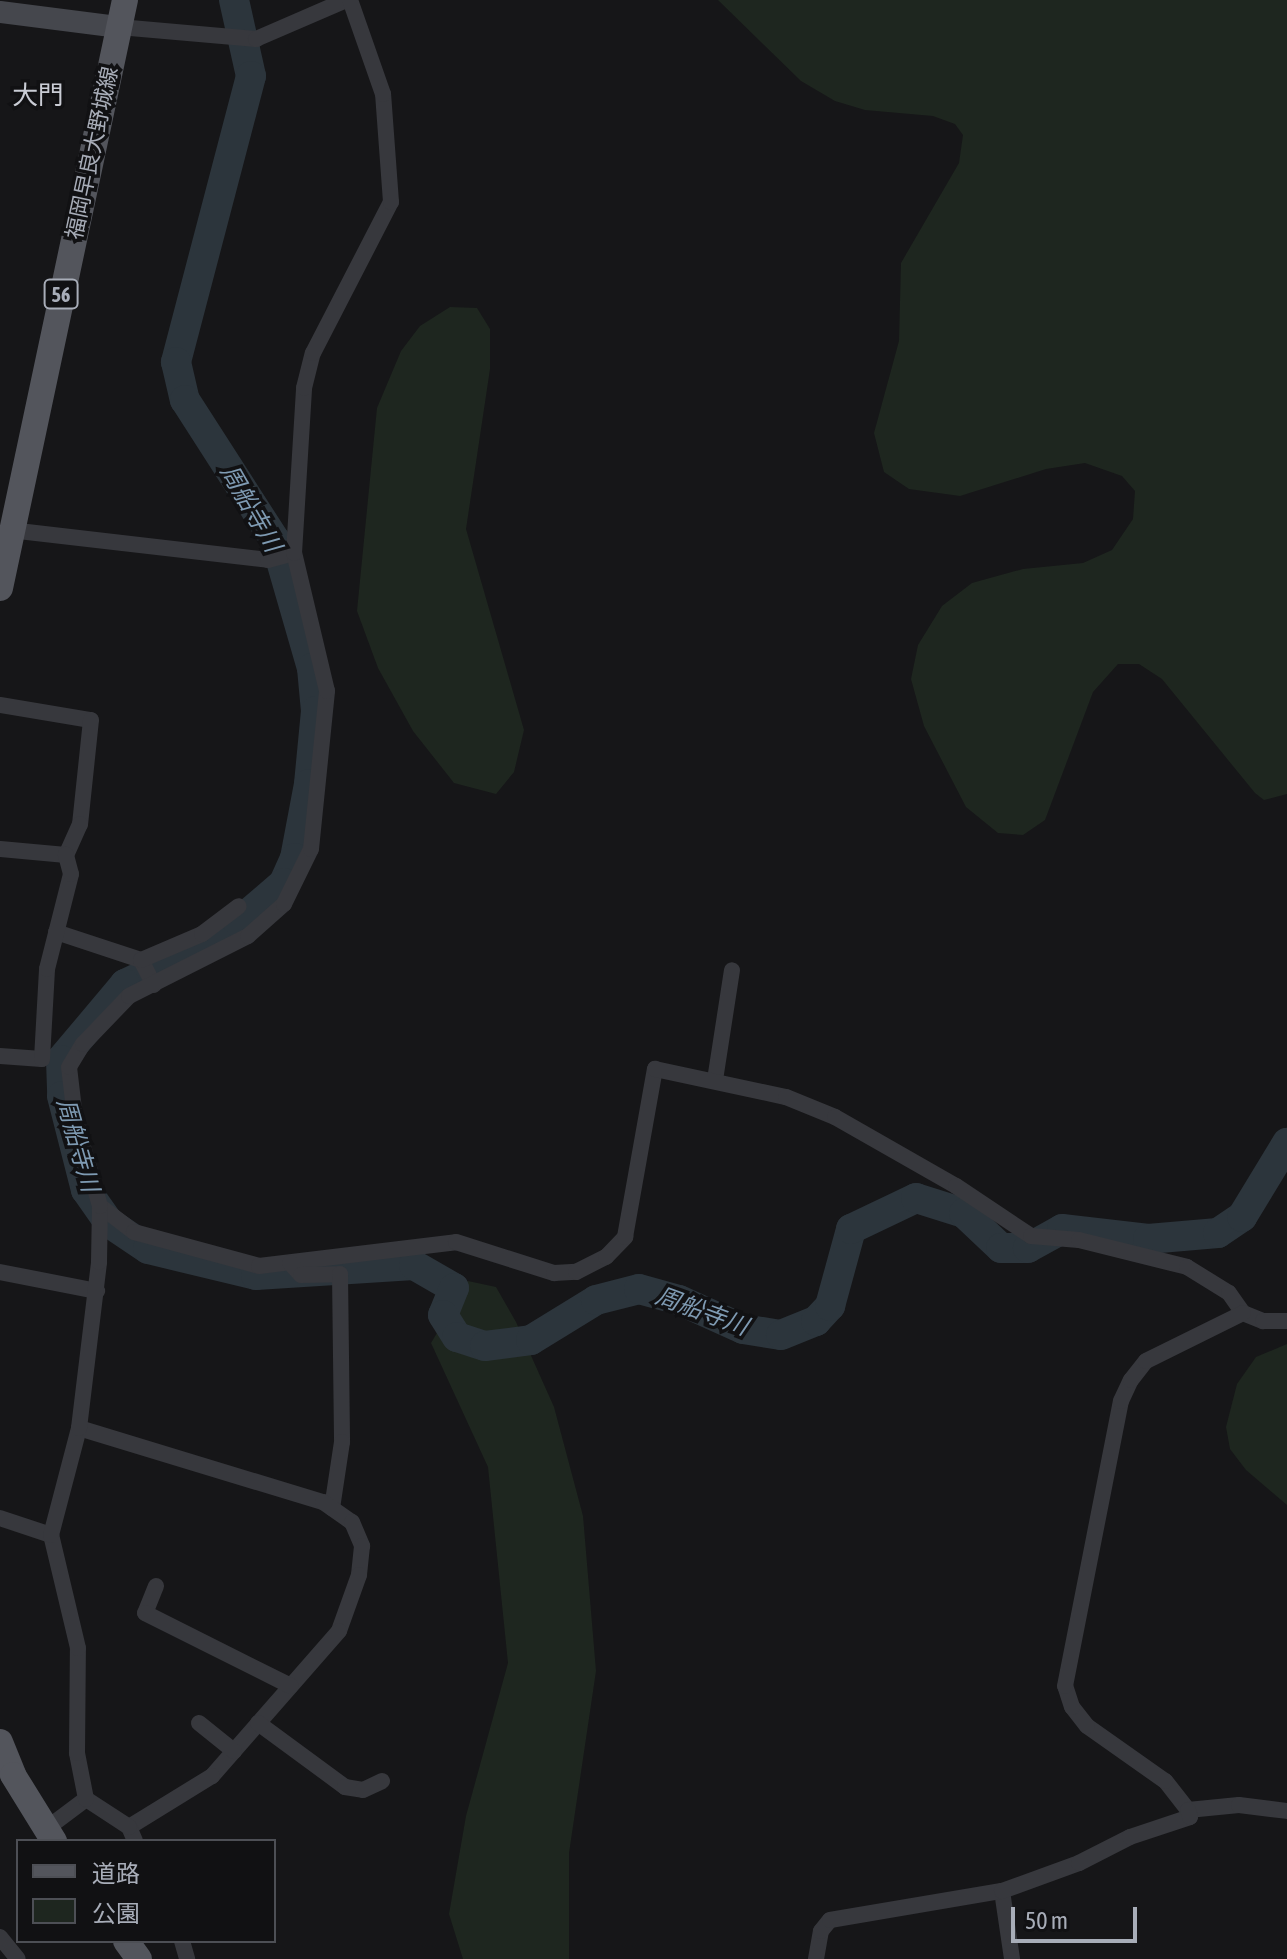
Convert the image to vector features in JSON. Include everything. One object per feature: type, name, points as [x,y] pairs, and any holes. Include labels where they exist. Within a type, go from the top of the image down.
[{"type":"main road","name":"福岡早良大野城線","points":[[0,588],[125,0]]},
{"type":"main road","points":[[0,12],[119,27]]},
{"type":"main road","points":[[0,1742],[13,1775],[50,1835]]},
{"type":"street","points":[[79,1428],[280,1487],[332,1508],[352,1522],[362,1546],[359,1575],[339,1631],[212,1776],[132,1834],[86,1799],[77,1753],[78,1648],[51,1535],[79,1428],[97,1291],[100,1214],[75,1118],[69,1067],[83,1044],[129,996],[260,925],[284,904],[311,849],[327,691],[294,553],[304,388],[313,353],[391,202],[383,94],[348,0],[256,39],[235,41],[119,27]]},
{"type":"street","points":[[10,530],[268,560],[294,553]]},
{"type":"street","points":[[0,705],[91,720],[80,824],[66,855],[71,874],[47,969],[42,1059],[0,1056]]},
{"type":"street","points":[[0,849],[66,855]]},
{"type":"street","points":[[142,962],[202,934],[239,906]]},
{"type":"street","points":[[56,932],[142,962],[153,983]]},
{"type":"street","points":[[715,1080],[732,970]]},
{"type":"street","points":[[100,1214],[134,1232],[171,1245],[259,1266],[456,1242],[554,1273],[576,1272],[606,1257],[625,1237],[655,1069],[786,1097],[835,1117],[956,1186],[1031,1236],[1055,1242],[1079,1240],[1187,1267],[1229,1293],[1243,1313],[1263,1321],[1287,1321]]},
{"type":"street","points":[[290,1263],[301,1275],[340,1274],[342,1442],[332,1508]]},
{"type":"street","points":[[0,1272],[97,1291]]},
{"type":"street","points":[[816,1959],[821,1931],[830,1920],[1002,1891],[1079,1863],[1130,1837],[1190,1817],[1165,1781],[1087,1726],[1072,1707],[1065,1686],[1121,1401],[1146,1361],[1243,1313]]},
{"type":"street","points":[[0,1518],[51,1535]]},
{"type":"street","points":[[156,1586],[142,1620],[291,1686]]},
{"type":"street","points":[[199,1723],[234,1751]]},
{"type":"street","points":[[258,1723],[345,1787],[363,1790],[382,1781]]},
{"type":"street","points":[[50,1835],[86,1799]]},
{"type":"street","points":[[1188,1810],[1239,1805],[1287,1811]]},
{"type":"street","points":[[1002,1891],[1012,1959]]},
{"type":"street","points":[[0,1937],[18,1959]]},
{"type":"green space","points":[[718,0],[1287,0],[1287,794],[1264,800],[1162,679],[1139,664],[1118,664],[1093,692],[1045,820],[1023,835],[998,833],[966,807],[924,726],[911,679],[918,645],[942,606],[972,583],[1023,569],[1083,563],[1112,550],[1133,519],[1135,491],[1122,476],[1085,463],[1046,469],[960,496],[909,489],[884,472],[874,433],[899,341],[901,263],[959,163],[963,135],[955,124],[933,116],[865,110],[835,101],[801,81]]},
{"type":"green space","points":[[450,307],[477,308],[490,329],[490,369],[466,529],[524,730],[514,772],[496,794],[454,783],[413,731],[378,668],[357,611],[377,408],[401,351],[420,326]]},
{"type":"green space","points":[[468,1281],[496,1287],[516,1322],[554,1407],[583,1516],[596,1671],[569,1853],[569,1959],[463,1959],[449,1914],[466,1816],[508,1663],[488,1467],[431,1343]]},
{"type":"green space","points":[[1287,1344],[1287,1505],[1246,1470],[1230,1449],[1226,1427],[1237,1384],[1256,1357]]},
{"type":"waterway","name":"周船寺川","points":[[234,0],[251,76],[176,362],[185,400],[275,540],[312,668],[316,711],[309,784],[295,858],[284,883],[216,941],[125,984],[61,1060],[62,1096],[86,1190],[108,1222],[148,1249],[256,1275],[414,1265],[454,1288],[443,1315],[457,1337],[485,1346],[531,1340],[596,1300],[639,1289],[679,1300],[743,1329],[781,1335],[816,1321],[830,1306],[851,1229],[916,1198],[964,1213],[1001,1248],[1028,1248],[1062,1229],[1148,1239],[1218,1233],[1242,1217],[1287,1143]]},
{"type":"district","name":"大門","points":[[38,96]]}]
